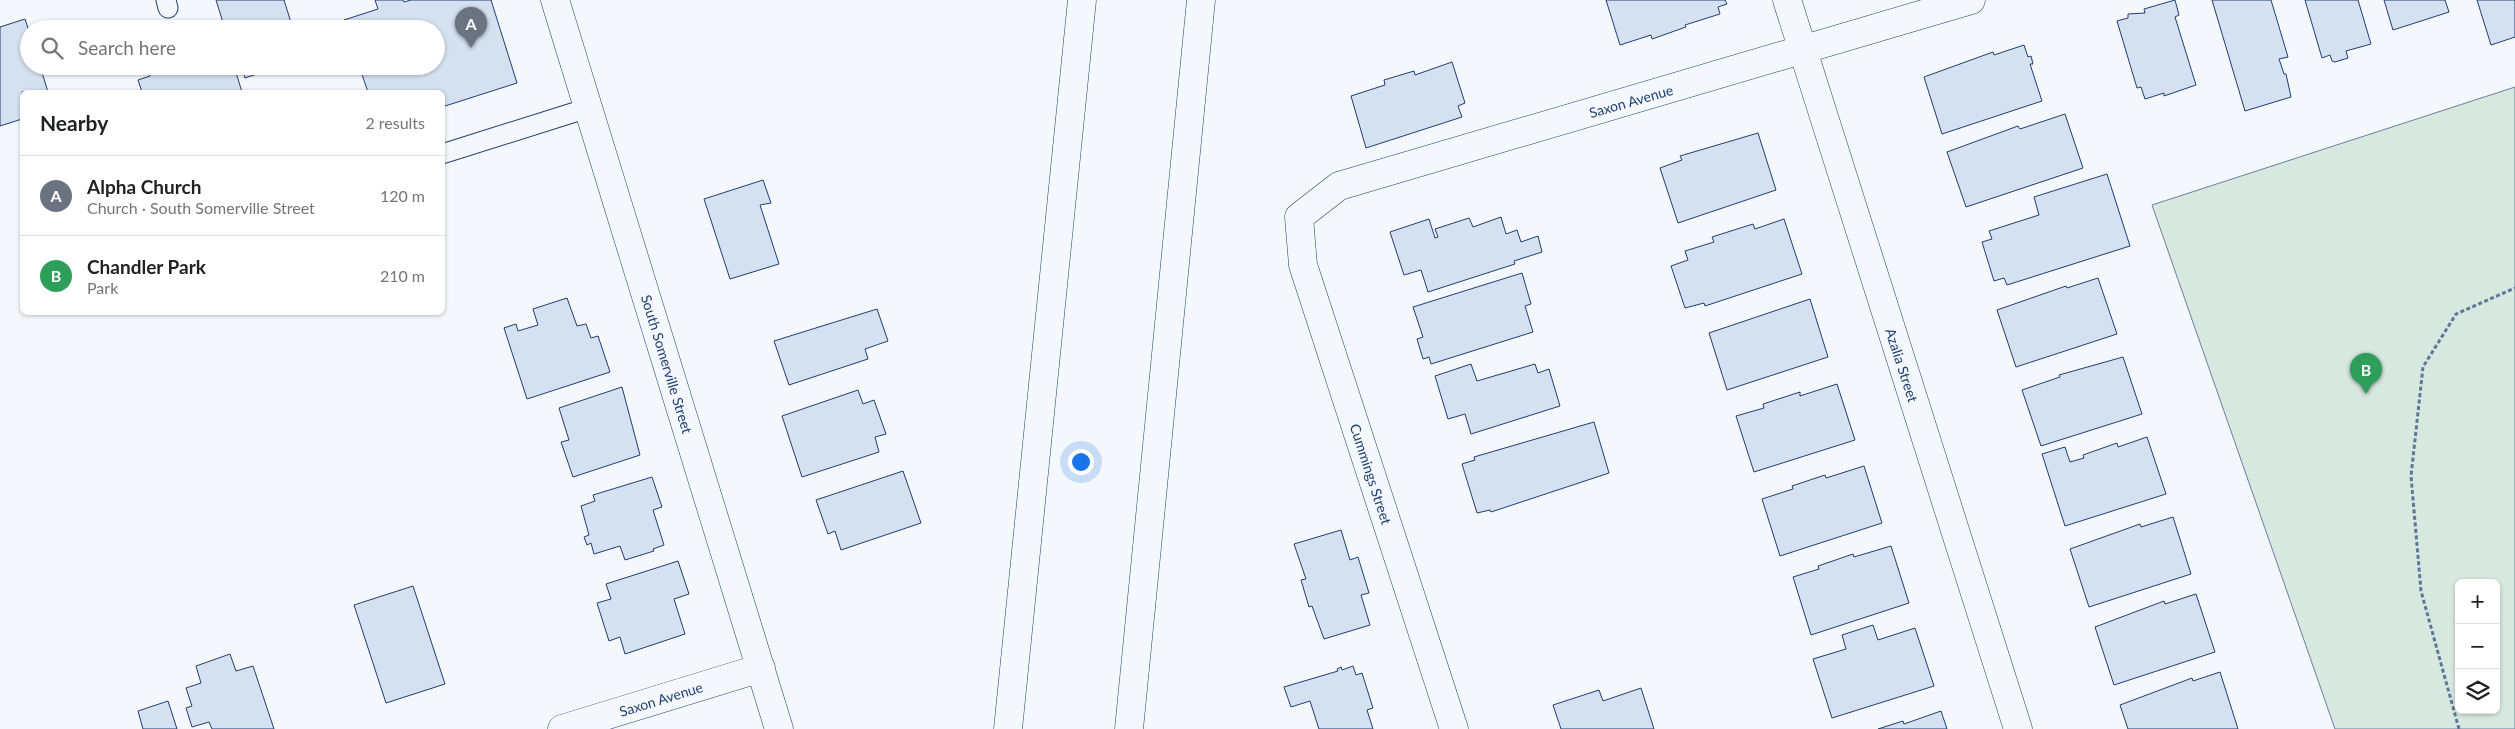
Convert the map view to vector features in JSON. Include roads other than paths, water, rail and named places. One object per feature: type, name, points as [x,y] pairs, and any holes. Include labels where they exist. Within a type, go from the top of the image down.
[{"type":"main road","name":"South Somerville Street","points":[[555,0],[779,729]]},
{"type":"main road","points":[[1008,729],[1082,0]]},
{"type":"main road","points":[[1129,729],[1201,0]]},
{"type":"main road","name":"Azalia Street","points":[[1787,0],[2018,729]]},
{"type":"main road","name":"Saxon Avenue","points":[[1299,217],[1339,186],[1802,52],[1971,0]]},
{"type":"main road","name":"Cummings Street","points":[[1299,217],[1303,265],[1454,729]]},
{"type":"main road","name":"Saxon Avenue","points":[[562,729],[760,668]]},
{"type":"lane","points":[[445,153],[588,108]]},
{"type":"place","name":"Alpha Church","points":[[471,48]]},
{"type":"place","name":"Chandler Park","points":[[2366,394]]}]
